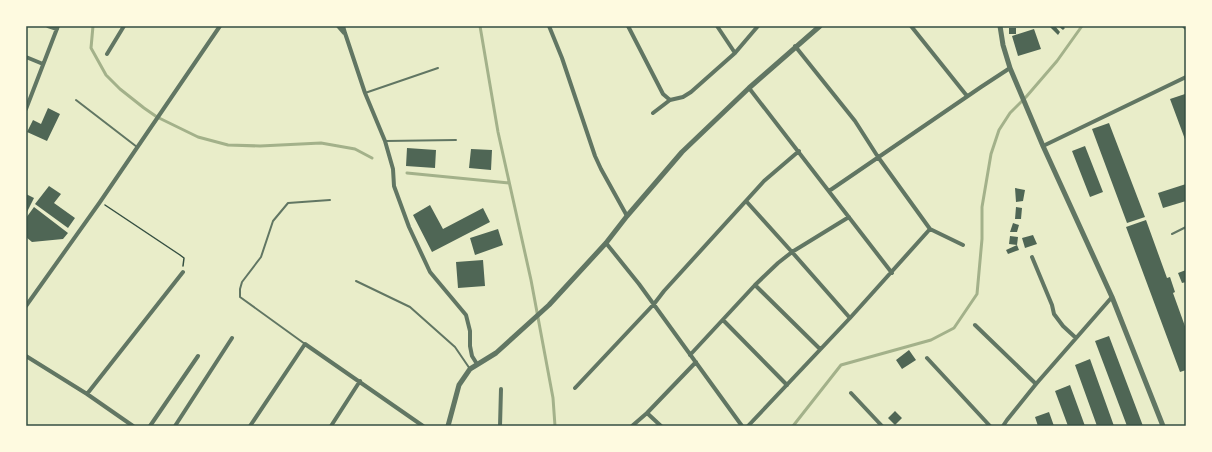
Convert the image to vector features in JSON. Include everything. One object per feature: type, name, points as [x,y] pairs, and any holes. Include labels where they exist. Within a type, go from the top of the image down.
[{"type":"street","points":[[26,109],[57,28],[48,26]]},
{"type":"street","points":[[107,54],[124,26]]},
{"type":"street","points":[[26,306],[100,202],[220,26]]},
{"type":"street","points":[[338,26],[344,33]]},
{"type":"street","points":[[343,26],[344,33],[365,93],[385,141],[393,169],[394,186],[409,226],[430,272],[466,315],[470,330],[470,346],[472,356],[477,364]]},
{"type":"street","points":[[549,26],[562,58],[595,156],[627,216]]},
{"type":"street","points":[[628,26],[663,94],[670,100]]},
{"type":"street","points":[[717,26],[736,53]]},
{"type":"street","points":[[653,113],[670,100],[683,97],[691,92],[736,53],[758,26]]},
{"type":"street","points":[[448,426],[459,385],[470,369],[496,353],[549,305],[606,242],[682,152],[749,88],[820,26]]},
{"type":"street","points":[[911,26],[967,96]]},
{"type":"street","points":[[1000,26],[1003,45],[1016,83],[1112,297],[1163,426]]},
{"type":"street","points":[[796,46],[854,121],[930,229],[963,245]]},
{"type":"street","points":[[26,57],[43,64]]},
{"type":"street","points":[[830,191],[1010,68]]},
{"type":"street","points":[[1043,146],[1160,91],[1186,77]]},
{"type":"street","points":[[749,88],[892,273]]},
{"type":"street","points":[[575,388],[654,304],[664,291],[767,178],[799,152]]},
{"type":"street","points":[[746,201],[850,318]]},
{"type":"street","points":[[690,354],[755,285],[792,252],[849,216]]},
{"type":"street","points":[[748,426],[892,273],[930,229]]},
{"type":"street","points":[[606,242],[654,304],[742,426]]},
{"type":"street","points":[[1032,257],[1052,305],[1054,314],[1063,326],[1076,338]]},
{"type":"street","points":[[87,394],[183,272]]},
{"type":"street","points":[[755,285],[820,349]]},
{"type":"street","points":[[1003,426],[1036,384],[1112,297]]},
{"type":"street","points":[[723,320],[787,385]]},
{"type":"street","points":[[975,325],[1036,384]]},
{"type":"street","points":[[175,426],[232,338]]},
{"type":"street","points":[[250,426],[305,344],[423,426]]},
{"type":"street","points":[[26,356],[87,394],[132,426]]},
{"type":"street","points":[[150,426],[198,356]]},
{"type":"street","points":[[927,358],[990,426]]},
{"type":"street","points":[[632,426],[647,413],[696,362]]},
{"type":"street","points":[[332,426],[360,381]]},
{"type":"street","points":[[500,426],[501,389]]},
{"type":"street","points":[[851,393],[882,426]]},
{"type":"street","points":[[647,413],[661,426]]},
{"type":"lane","points":[[365,93],[438,68]]},
{"type":"lane","points":[[76,100],[137,147]]},
{"type":"lane","points":[[385,141],[456,140]]},
{"type":"lane","points":[[305,344],[240,297],[240,289],[242,282],[261,257],[273,221],[288,203],[330,200]]},
{"type":"lane","points":[[1172,234],[1186,227]]},
{"type":"lane","points":[[356,281],[410,307],[455,346],[470,369]]},
{"type":"path","points":[[100,202],[184,258],[183,272]]},
{"type":"building","points":[[1055,26],[1060,32],[1058,35],[1050,27]]},
{"type":"building","points":[[1058,26],[1063,26],[1065,28],[1063,30]]},
{"type":"building","points":[[1009,28],[1016,28],[1016,34],[1009,34]]},
{"type":"building","points":[[1034,29],[1041,49],[1018,56],[1012,36]]},
{"type":"building","points":[[1185,94],[1186,96],[1186,142],[1170,99]]},
{"type":"building","points":[[48,108],[60,114],[47,141],[27,132],[33,120],[41,124]]},
{"type":"building","points":[[1109,123],[1145,217],[1127,223],[1092,129]]},
{"type":"building","points":[[1085,146],[1103,192],[1090,197],[1072,151]]},
{"type":"building","points":[[407,148],[436,150],[435,168],[406,166]]},
{"type":"building","points":[[471,149],[492,150],[491,170],[469,168]]},
{"type":"building","points":[[1186,184],[1186,201],[1163,208],[1158,193]]},
{"type":"building","points":[[49,186],[61,194],[54,203],[75,218],[68,228],[35,204]]},
{"type":"building","points":[[1015,188],[1025,190],[1023,201],[1016,202]]},
{"type":"building","points":[[26,194],[34,198],[26,214]]},
{"type":"building","points":[[430,205],[443,229],[483,208],[490,222],[432,252],[413,215]]},
{"type":"building","points":[[34,207],[68,233],[63,239],[32,242],[26,237],[26,218]]},
{"type":"building","points":[[1016,207],[1022,208],[1021,219],[1015,219]]},
{"type":"building","points":[[1146,220],[1167,278],[1170,277],[1175,292],[1173,293],[1186,329],[1186,370],[1180,372],[1126,227]]},
{"type":"building","points":[[1013,223],[1019,225],[1017,232],[1010,232]]},
{"type":"building","points":[[498,229],[503,245],[475,255],[470,238]]},
{"type":"building","points":[[1033,235],[1037,244],[1025,248],[1022,238]]},
{"type":"building","points":[[1010,236],[1018,237],[1017,245],[1009,244]]},
{"type":"building","points":[[1017,245],[1019,250],[1008,254],[1006,250]]},
{"type":"building","points":[[483,260],[485,286],[458,288],[456,262]]},
{"type":"building","points":[[1186,270],[1186,282],[1182,283],[1178,273]]},
{"type":"building","points":[[1109,336],[1143,426],[1127,426],[1095,341]]},
{"type":"building","points":[[909,350],[916,360],[902,369],[896,360]]},
{"type":"building","points":[[1090,359],[1114,426],[1097,426],[1075,365]]},
{"type":"building","points":[[1070,385],[1085,426],[1068,426],[1055,391]]},
{"type":"building","points":[[895,411],[902,418],[895,425],[888,418]]},
{"type":"building","points":[[1049,412],[1054,426],[1038,426],[1035,417]]},
{"type":"waterway","points":[[93,26],[91,48],[106,75],[120,89],[157,117],[198,137],[228,145],[260,146],[321,143],[355,149],[372,158]]},
{"type":"waterway","points":[[480,26],[498,132],[531,280],[553,398],[555,426]]},
{"type":"waterway","points":[[793,426],[841,365],[931,340],[954,328],[977,294],[982,239],[982,207],[991,154],[999,130],[1010,113],[1057,61],[1082,26]]},
{"type":"waterway","points":[[407,173],[509,183]]}]
